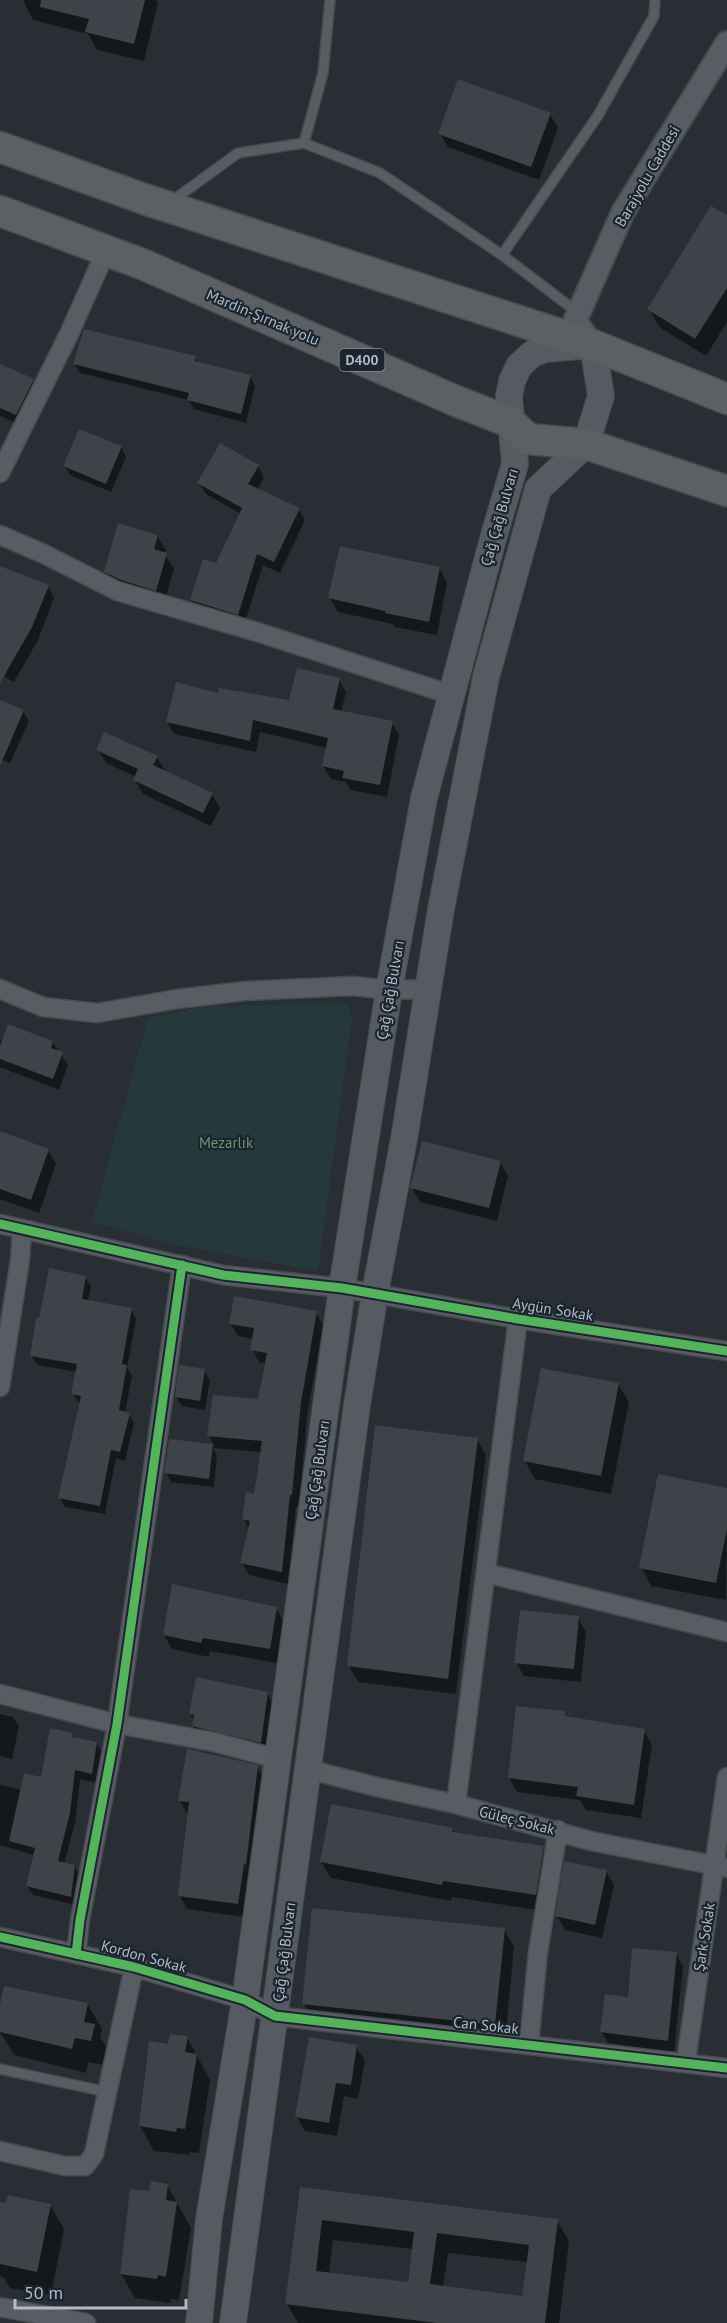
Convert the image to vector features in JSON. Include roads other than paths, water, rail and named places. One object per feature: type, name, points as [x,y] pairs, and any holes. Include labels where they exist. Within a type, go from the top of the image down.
[{"type":"highway","points":[[0,147],[165,206],[593,345],[727,399]]},
{"type":"highway","name":"Mardin-Şırnak yolu","points":[[0,211],[153,269],[456,401],[510,422],[528,439],[586,444],[727,491]]},
{"type":"main road","name":"Çağ Çağ Bulvarı","points":[[199,2323],[209,2219],[245,2000],[342,1288],[389,990],[424,798],[515,464],[509,396],[512,381],[519,366],[532,354],[545,349],[593,345],[601,396],[586,444],[538,489],[486,677],[441,909],[404,1139],[375,1293],[307,1769],[233,2323]]},
{"type":"street","name":"Barajyolu Caddesi","points":[[579,313],[623,212],[727,43]]},
{"type":"street","points":[[0,473],[69,334],[106,251]]},
{"type":"street","points":[[579,313],[575,321],[593,345]]},
{"type":"street","points":[[0,535],[44,554],[117,591],[257,632],[452,695]]},
{"type":"street","points":[[0,990],[43,1007],[97,1013],[177,999],[245,992],[353,986],[389,990],[428,989]]},
{"type":"street","name":"Aygün Sokak","points":[[0,1224],[223,1275],[375,1293],[518,1319],[727,1352]]},
{"type":"street","points":[[0,1387],[20,1260],[22,1229]]},
{"type":"street","points":[[76,1954],[80,1920],[117,1724],[182,1265]]},
{"type":"street","points":[[456,1804],[518,1319]]},
{"type":"street","points":[[486,1574],[727,1632]]},
{"type":"street","points":[[0,1694],[117,1724],[214,1742],[278,1759]]},
{"type":"street","name":"Güleç Sokak","points":[[307,1769],[456,1804],[558,1830],[591,1841],[721,1867]]},
{"type":"street","name":"Şark Sokak","points":[[686,2061],[721,1867],[727,1777]]},
{"type":"street","points":[[529,2044],[538,1952],[558,1830]]},
{"type":"street","name":"Kordon Sokak","points":[[0,1937],[134,1967],[245,2000]]},
{"type":"street","points":[[0,2151],[65,2166],[85,2166],[94,2154],[134,1967]]},
{"type":"street","name":"Can Sokak","points":[[245,2000],[275,2016],[686,2061],[727,2068]]},
{"type":"street","points":[[0,2307],[86,2323]]},
{"type":"lane","points":[[304,143],[323,73],[330,0]]},
{"type":"lane","points":[[502,255],[597,117],[654,16],[655,0]]},
{"type":"lane","points":[[165,206],[238,153],[304,143],[380,173],[502,255],[579,313]]},
{"type":"lane","points":[[0,2069],[107,2092]]},
{"type":"park label","name":"Mezarlık","points":[[226,1142]]}]
